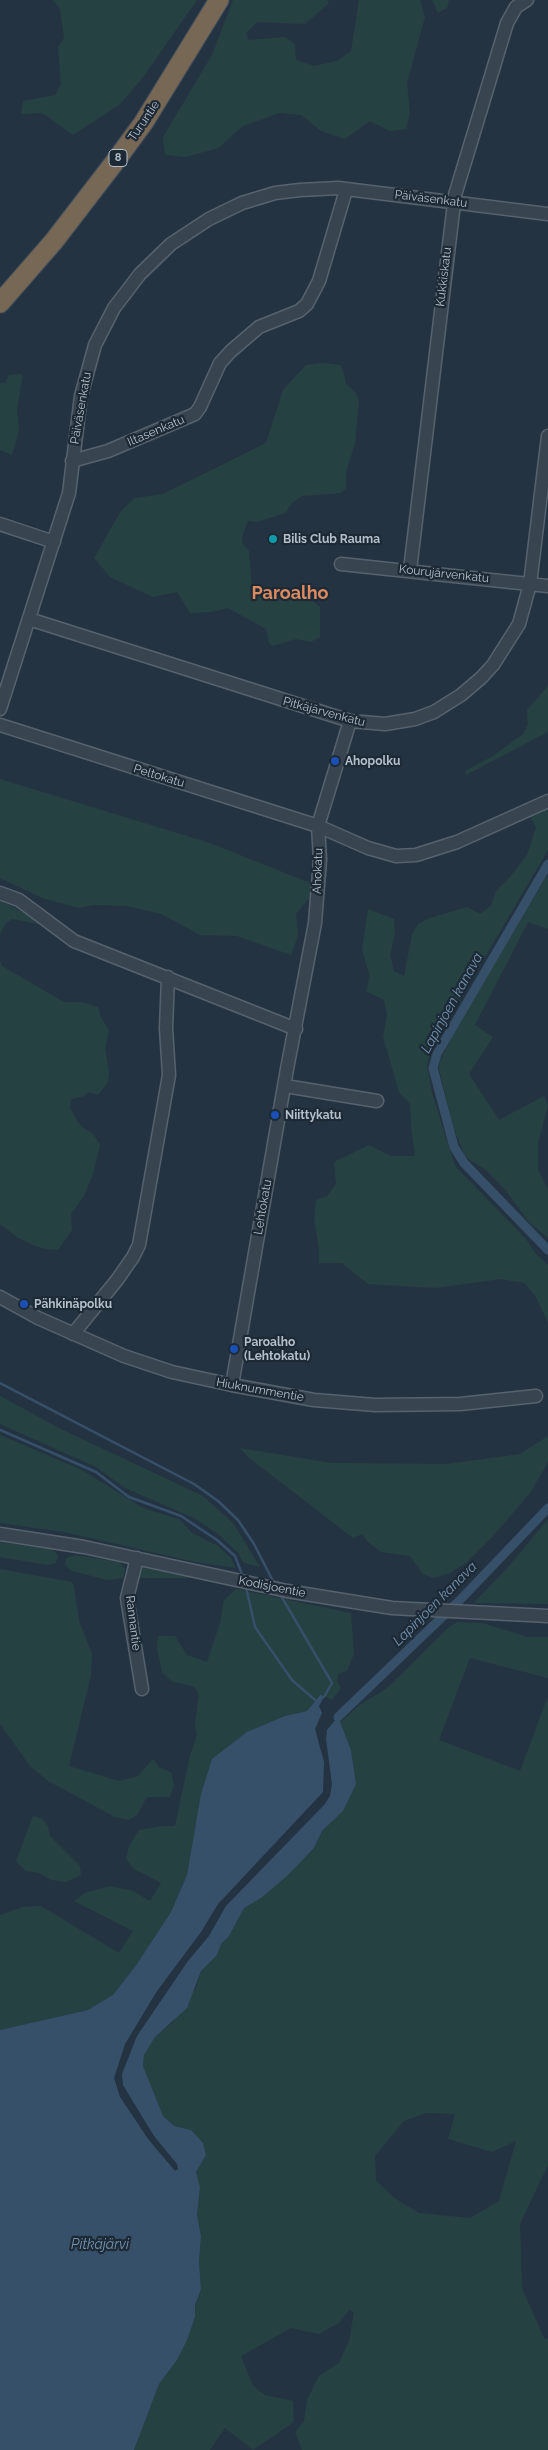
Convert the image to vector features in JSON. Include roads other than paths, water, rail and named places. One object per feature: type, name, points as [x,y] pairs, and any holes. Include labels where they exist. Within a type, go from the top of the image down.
[{"type":"highway","name":"Turuntie","points":[[0,303],[54,240],[144,122],[219,0]]},
{"type":"street","name":"Kukkiskatu","points":[[410,570],[454,202],[507,24],[516,8],[527,0]]},
{"type":"street","name":"Päiväsenkatu","points":[[0,709],[68,493],[81,396],[95,345],[114,308],[140,274],[171,244],[208,219],[242,203],[276,193],[300,190],[346,190],[548,214]]},
{"type":"street","name":"Iltasenkatu","points":[[72,461],[108,451],[194,414],[200,407],[220,363],[237,345],[259,327],[299,311],[307,304],[319,281],[346,190]]},
{"type":"street","name":"Pitkäjärvenkatu","points":[[29,619],[350,721],[385,724],[408,721],[434,712],[461,695],[493,665],[509,643],[522,617],[530,584],[548,436]]},
{"type":"street","points":[[0,524],[54,542]]},
{"type":"street","name":"Kourujärvenkatu","points":[[341,564],[548,586]]},
{"type":"street","name":"Ahokatu","points":[[296,1026],[315,923],[320,860],[318,826],[350,721]]},
{"type":"street","name":"Peltokatu","points":[[0,725],[318,826]]},
{"type":"street","points":[[318,826],[374,850],[396,856],[416,855],[464,839],[548,801]]},
{"type":"street","points":[[0,893],[19,900],[74,941],[296,1026]]},
{"type":"street","points":[[73,1334],[117,1280],[133,1258],[139,1245],[169,1074],[166,1028],[168,977]]},
{"type":"street","name":"Lehtokatu","points":[[232,1385],[296,1026]]},
{"type":"street","points":[[284,1086],[377,1101]]},
{"type":"street","name":"Hiuknummentie","points":[[0,1297],[73,1334],[158,1368],[232,1385],[314,1400],[375,1405],[452,1404],[536,1396]]},
{"type":"street","name":"Kodisjoentie","points":[[0,1534],[137,1558],[287,1591],[426,1611],[548,1616]]},
{"type":"street","name":"Rannantie","points":[[137,1558],[127,1598],[142,1689]]},
{"type":"water","name":"Pitkäjärvi","points":[[321,1694],[324,1697],[319,1706],[322,1713],[315,1729],[324,1762],[323,1792],[218,1904],[201,1932],[157,1991],[125,2044],[114,2078],[120,2097],[148,2139],[175,2171],[178,2169],[177,2164],[154,2136],[123,2085],[122,2074],[137,2036],[188,1961],[209,1936],[226,1906],[325,1804],[330,1796],[332,1784],[326,1739],[327,1730],[338,1717],[351,1750],[356,1784],[343,1811],[322,1831],[314,1848],[288,1875],[261,1898],[244,1908],[229,1936],[221,1944],[217,1955],[201,1971],[187,2008],[155,2037],[144,2055],[143,2066],[163,2116],[174,2126],[191,2130],[203,2143],[206,2155],[196,2172],[200,2187],[197,2215],[201,2236],[199,2262],[201,2289],[195,2305],[195,2317],[187,2340],[177,2360],[159,2384],[134,2450],[0,2450],[0,2030],[88,2010],[113,1995],[137,1964],[171,1912],[187,1875],[201,1794],[212,1759],[247,1732],[285,1716],[307,1711]]},
{"type":"waterway","name":"Lapinjoen kanava","points":[[548,864],[437,1054],[433,1068],[454,1147],[464,1163],[548,1250]]},
{"type":"waterway","points":[[0,1383],[194,1484],[218,1501],[238,1520],[254,1544],[274,1583]]},
{"type":"waterway","points":[[0,1430],[96,1472],[129,1497],[181,1516],[217,1540],[235,1556],[243,1577]]},
{"type":"waterway","name":"Lapinjoen kanava","points":[[338,1717],[460,1600],[548,1508]]},
{"type":"waterway","points":[[246,1587],[255,1627],[292,1680],[315,1700]]},
{"type":"waterway","points":[[280,1594],[332,1683],[324,1697]]},
{"type":"place","name":"Bilis Club Rauma","points":[[273,539]]},
{"type":"place","name":"Ahopolku","points":[[335,761]]},
{"type":"place","name":"Niittykatu","points":[[275,1115]]},
{"type":"place","name":"Pähkinäpolku","points":[[24,1304]]},
{"type":"place","name":"Paroalho (Lehtokatu)","points":[[234,1349]]},
{"type":"district","name":"Paroalho","points":[[290,594]]}]
